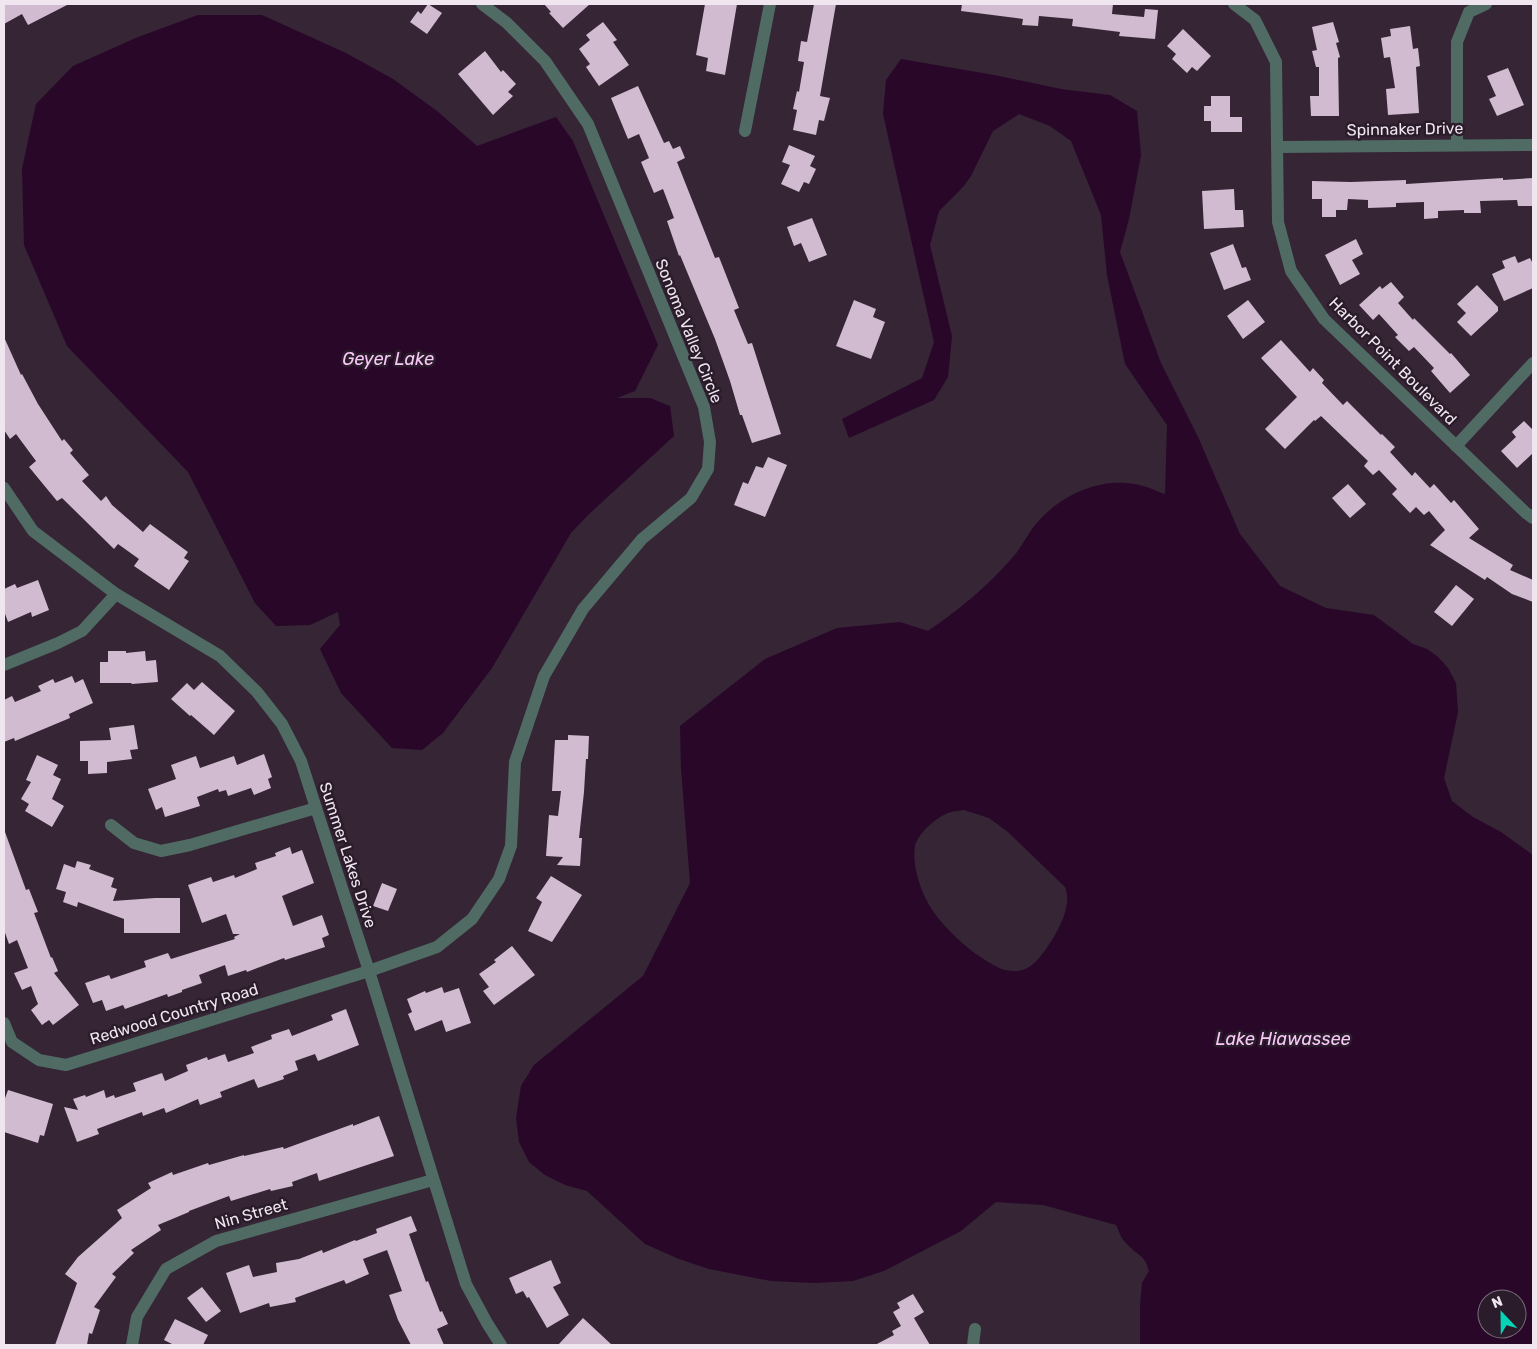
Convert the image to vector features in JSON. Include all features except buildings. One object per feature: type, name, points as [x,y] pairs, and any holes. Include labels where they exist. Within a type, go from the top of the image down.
[{"type":"street","name":"Sonoma Valley Circle","points":[[369,971],[437,947],[472,919],[500,879],[512,846],[515,762],[544,676],[583,609],[642,539],[691,498],[708,469],[710,442],[704,406],[588,124],[545,60],[507,23],[482,4]]},
{"type":"street","points":[[745,131],[770,4]]},
{"type":"street","name":"Harbor Point Boulevard","points":[[1234,4],[1254,20],[1276,62],[1278,222],[1291,271],[1324,319],[1533,518]]},
{"type":"street","points":[[1457,145],[1457,42],[1469,12],[1486,4]]},
{"type":"street","name":"Spinnaker Drive","points":[[1276,147],[1533,145]]},
{"type":"street","points":[[1456,446],[1533,363]]},
{"type":"street","name":"Summer Lakes Drive","points":[[4,488],[33,531],[116,594],[220,656],[257,692],[282,724],[300,761],[316,808],[369,971],[466,1284],[486,1323],[501,1345]]},
{"type":"street","points":[[4,665],[82,631],[116,594]]},
{"type":"street","points":[[111,825],[134,843],[161,851],[190,846],[316,808]]},
{"type":"street","name":"Redwood Country Road","points":[[4,1024],[12,1042],[40,1060],[66,1065],[369,971]]},
{"type":"street","name":"Nin Street","points":[[132,1345],[136,1317],[166,1269],[216,1240],[433,1180]]},
{"type":"street","points":[[973,1345],[975,1329]]},
{"type":"water","name":"Geyer Lake","points":[[198,15],[262,15],[346,53],[393,79],[437,111],[477,146],[556,117],[573,141],[658,345],[635,391],[617,398],[650,398],[670,406],[674,436],[571,533],[492,668],[443,733],[422,750],[392,748],[341,693],[320,649],[340,625],[338,612],[310,625],[276,626],[255,603],[188,472],[67,346],[24,245],[22,169],[36,104],[73,66],[138,37]]},
{"type":"water","name":"Lake Hiawassee","points":[[901,59],[1061,89],[1110,95],[1137,111],[1141,155],[1129,219],[1120,252],[1161,363],[1198,437],[1240,534],[1280,586],[1326,608],[1374,615],[1413,644],[1427,649],[1438,657],[1448,668],[1456,683],[1458,712],[1444,778],[1452,801],[1473,817],[1501,832],[1533,855],[1533,1345],[1140,1345],[1142,1283],[1149,1271],[1145,1261],[1124,1241],[1116,1225],[1043,1205],[996,1202],[961,1231],[884,1271],[853,1281],[815,1283],[771,1281],[709,1269],[679,1259],[645,1244],[587,1191],[565,1185],[545,1175],[529,1162],[519,1142],[516,1118],[521,1086],[534,1065],[643,976],[690,883],[681,768],[680,726],[765,659],[837,628],[900,622],[928,631],[984,587],[1016,553],[1045,514],[1070,496],[1098,485],[1113,483],[1143,486],[1165,494],[1167,425],[1125,364],[1107,275],[1101,215],[1071,141],[1050,126],[1019,114],[993,131],[971,176],[963,187],[939,211],[930,245],[952,336],[948,377],[934,400],[849,438],[842,419],[922,378],[934,342],[883,114],[886,80]],"holes":[[[964,810],[989,818],[1008,832],[1065,887],[1067,894],[1064,914],[1059,928],[1049,945],[1033,964],[1022,970],[1011,971],[998,968],[967,947],[931,909],[917,874],[914,860],[915,846],[927,827],[937,819],[950,812]]]}]
